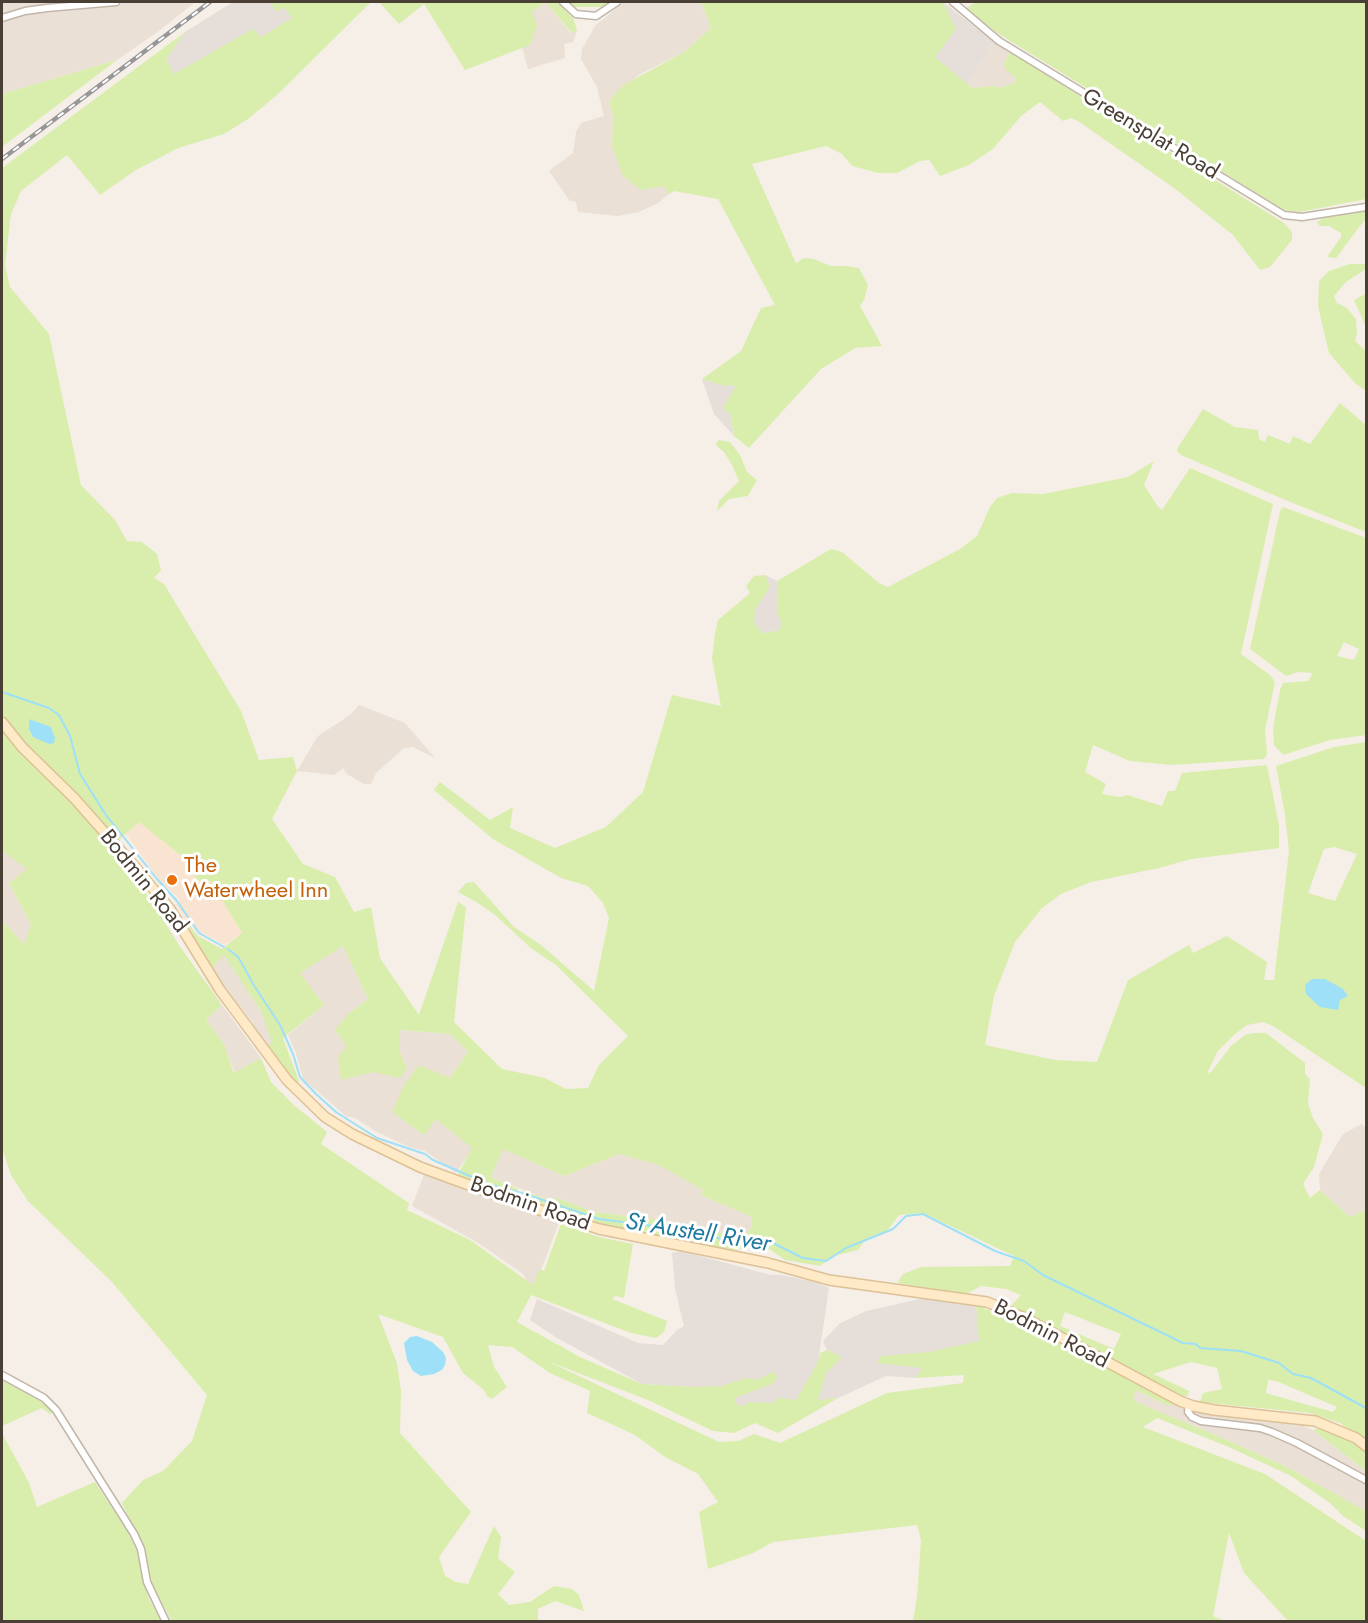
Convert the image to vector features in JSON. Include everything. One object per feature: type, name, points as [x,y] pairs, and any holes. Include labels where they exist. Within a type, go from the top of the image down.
[{"type":"main road","name":"Bodmin Road","points":[[2,722],[22,747],[75,799],[170,909],[220,990],[287,1080],[325,1117],[352,1134],[430,1171],[599,1229],[768,1263],[829,1280],[987,1302],[1025,1318],[1189,1404],[1214,1410],[1315,1421],[1356,1438],[1366,1446]]},
{"type":"street","points":[[2,18],[25,11],[116,2]]},
{"type":"street","points":[[562,2],[576,14],[597,16],[617,2]]},
{"type":"street","name":"Greensplat Road","points":[[952,2],[999,41],[1284,216],[1302,217],[1366,207]]},
{"type":"street","points":[[2,1376],[44,1398],[56,1410],[134,1534],[141,1549],[147,1582],[166,1622]]},
{"type":"street","points":[[1189,1404],[1188,1412],[1192,1417],[1201,1421],[1260,1428],[1272,1432],[1366,1480]]},
{"type":"shaded area","points":[[2,2],[195,2],[117,60],[2,94]]},
{"type":"shaded area","points":[[233,2],[313,2],[265,42],[253,29],[174,74],[166,59],[185,32]]},
{"type":"shaded area","points":[[545,2],[571,33],[577,30],[573,42],[564,44],[565,58],[528,69],[522,47],[530,45],[532,12]]},
{"type":"shaded area","points":[[624,2],[701,2],[711,28],[684,52],[639,75],[609,101],[613,116],[612,146],[641,189],[664,186],[669,194],[658,203],[639,212],[618,216],[578,212],[576,202],[570,201],[549,171],[573,153],[576,132],[581,123],[604,116],[597,87],[581,59],[582,49],[595,26]]},
{"type":"shaded area","points":[[943,2],[994,42],[987,48],[987,55],[966,83],[935,57],[956,29]]},
{"type":"shaded area","points":[[994,42],[1010,52],[1004,63],[1017,82],[1000,88],[994,86],[972,88],[966,83],[987,55],[987,48]]},
{"type":"shaded area","points":[[702,379],[721,385],[736,386],[730,414],[734,436],[714,414]]},
{"type":"shaded area","points":[[765,575],[777,581],[778,615],[782,624],[778,631],[762,633],[754,622],[755,609],[770,587]]},
{"type":"shaded area","points":[[359,705],[405,723],[435,758],[413,747],[404,748],[376,773],[371,784],[364,784],[347,774],[343,768],[334,775],[297,771],[318,736],[350,715]]},
{"type":"shaded area","points":[[139,821],[193,865],[194,875],[199,880],[211,881],[242,933],[225,945],[200,932],[189,919],[186,921],[176,904],[180,901],[160,881],[126,834]]},
{"type":"shaded area","points":[[2,851],[28,869],[9,883],[31,925],[24,945],[2,921]]},
{"type":"shaded area","points":[[343,946],[368,999],[348,1014],[373,1072],[407,1068],[400,1053],[400,1030],[450,1034],[468,1052],[450,1078],[436,1118],[473,1148],[456,1173],[425,1151],[409,1147],[375,1131],[355,1118],[346,1116],[303,1079],[288,1035],[324,1005],[299,973]]},
{"type":"shaded area","points":[[224,954],[262,1013],[273,1043],[263,1048],[252,1022],[208,972]]},
{"type":"shaded area","points":[[222,1005],[261,1058],[235,1073],[224,1044],[206,1020]]},
{"type":"shaded area","points":[[1362,1124],[1366,1128],[1366,1210],[1350,1217],[1320,1190],[1319,1174],[1343,1134]]},
{"type":"shaded area","points":[[503,1149],[564,1176],[619,1154],[659,1164],[703,1190],[701,1195],[752,1217],[751,1227],[745,1239],[660,1220],[594,1212],[557,1198],[554,1202],[491,1177]]},
{"type":"shaded area","points":[[425,1172],[499,1203],[501,1201],[560,1220],[533,1291],[523,1274],[480,1244],[412,1206]]},
{"type":"shaded area","points":[[681,1251],[771,1275],[815,1282],[829,1288],[818,1362],[794,1405],[743,1416],[695,1387],[642,1384],[557,1338],[530,1320],[537,1299],[638,1343],[663,1345],[684,1326],[675,1289],[672,1253]]},
{"type":"shaded area","points":[[929,1297],[976,1305],[980,1341],[923,1368],[916,1378],[886,1376],[838,1398],[818,1400],[826,1373],[842,1357],[827,1350],[823,1341],[839,1324],[866,1311]]},
{"type":"shaded area","points":[[1135,1390],[1167,1405],[1298,1423],[1313,1430],[1366,1471],[1366,1511],[1285,1466],[1134,1401]]},
{"type":"green space","points":[[269,2],[371,2],[277,95],[248,119],[224,134],[178,148],[136,170],[100,195],[67,155],[21,191],[11,214],[5,265],[10,287],[49,334],[81,485],[115,520],[127,541],[142,542],[157,554],[161,570],[154,578],[164,584],[241,711],[259,760],[293,757],[297,771],[272,819],[303,864],[335,877],[354,912],[371,907],[380,958],[419,1015],[458,902],[466,907],[454,1022],[502,1069],[545,1078],[566,1089],[588,1088],[599,1065],[628,1036],[556,965],[532,949],[495,915],[458,892],[466,883],[474,882],[514,927],[541,945],[594,991],[609,918],[603,903],[588,886],[561,878],[493,839],[434,790],[440,782],[490,820],[513,807],[510,828],[555,848],[606,827],[643,792],[672,695],[721,706],[712,659],[718,620],[750,593],[746,586],[754,576],[765,575],[770,587],[755,609],[754,622],[762,633],[778,631],[782,624],[778,615],[777,581],[831,549],[842,552],[879,583],[888,587],[960,549],[977,536],[990,507],[997,498],[1012,493],[1043,494],[1128,477],[1154,461],[1144,485],[1162,510],[1190,468],[1273,504],[1241,654],[1270,675],[1275,682],[1265,730],[1267,754],[1264,759],[1171,765],[1130,761],[1093,745],[1085,772],[1106,784],[1102,794],[1120,797],[1127,795],[1162,806],[1168,791],[1175,791],[1182,773],[1267,765],[1279,825],[1279,848],[1191,859],[1091,882],[1061,894],[1042,908],[1015,942],[994,996],[985,1045],[1055,1060],[1097,1062],[1128,980],[1189,945],[1193,953],[1227,936],[1267,962],[1264,980],[1274,980],[1289,851],[1276,766],[1334,747],[1366,742],[1366,1088],[1273,1026],[1263,1022],[1247,1025],[1234,1035],[1217,1052],[1207,1074],[1212,1071],[1231,1046],[1245,1035],[1254,1033],[1266,1033],[1305,1063],[1305,1074],[1310,1079],[1308,1103],[1313,1118],[1323,1134],[1314,1167],[1303,1184],[1310,1198],[1320,1190],[1350,1217],[1366,1210],[1366,1441],[1340,1423],[1309,1413],[1200,1402],[1203,1393],[1222,1389],[1217,1368],[1191,1362],[1153,1374],[1189,1391],[1188,1396],[1183,1396],[1009,1308],[1021,1295],[1006,1289],[981,1286],[966,1294],[897,1283],[903,1274],[921,1267],[1010,1266],[1014,1256],[923,1213],[899,1215],[887,1231],[866,1239],[858,1250],[833,1256],[820,1266],[785,1260],[766,1247],[729,1250],[610,1228],[522,1199],[524,1191],[554,1202],[557,1198],[594,1212],[660,1220],[745,1238],[751,1227],[752,1217],[701,1195],[703,1190],[659,1165],[619,1154],[564,1176],[503,1149],[491,1177],[518,1189],[516,1193],[511,1194],[456,1178],[472,1148],[436,1119],[424,1135],[392,1112],[404,1085],[419,1065],[450,1078],[468,1052],[450,1034],[400,1030],[400,1053],[407,1068],[400,1078],[373,1072],[341,1080],[338,1057],[347,1046],[335,1030],[348,1014],[368,999],[343,946],[300,973],[324,1005],[283,1038],[299,1081],[293,1087],[263,1048],[272,1043],[262,1013],[224,955],[208,972],[176,923],[186,921],[198,936],[222,949],[242,933],[211,881],[204,885],[199,880],[195,882],[193,865],[139,822],[108,850],[146,893],[181,948],[222,1005],[206,1020],[224,1044],[234,1073],[261,1058],[271,1082],[295,1106],[327,1132],[321,1144],[409,1203],[407,1210],[470,1240],[533,1285],[540,1269],[544,1271],[561,1224],[599,1237],[633,1244],[624,1298],[615,1296],[612,1299],[667,1321],[664,1332],[656,1338],[631,1333],[531,1295],[517,1322],[580,1357],[642,1384],[721,1386],[747,1378],[758,1380],[774,1371],[777,1378],[772,1384],[735,1398],[736,1404],[743,1406],[749,1402],[773,1403],[778,1398],[796,1400],[818,1362],[820,1353],[827,1350],[842,1357],[826,1373],[818,1400],[838,1398],[778,1433],[755,1423],[734,1433],[713,1431],[648,1400],[547,1361],[719,1442],[738,1441],[754,1434],[780,1443],[887,1393],[963,1383],[964,1375],[916,1378],[922,1368],[877,1363],[881,1356],[929,1352],[979,1341],[976,1305],[1030,1327],[1180,1405],[1167,1405],[1135,1390],[1134,1401],[1285,1466],[1366,1511],[1366,1531],[1291,1476],[1231,1448],[1157,1418],[1143,1427],[1265,1474],[1366,1541],[1366,1621],[1288,1621],[1244,1573],[1229,1533],[1213,1616],[1225,1621],[913,1621],[921,1540],[917,1525],[773,1542],[753,1553],[708,1569],[699,1512],[718,1502],[698,1474],[665,1457],[635,1435],[587,1413],[590,1391],[550,1373],[512,1347],[488,1345],[494,1367],[507,1387],[492,1399],[463,1373],[443,1337],[378,1314],[397,1363],[401,1391],[400,1433],[471,1512],[439,1557],[445,1576],[456,1582],[468,1584],[494,1526],[501,1537],[498,1558],[515,1572],[498,1594],[509,1605],[530,1602],[554,1586],[572,1589],[579,1595],[584,1611],[555,1601],[538,1609],[538,1621],[172,1621],[151,1584],[141,1543],[122,1503],[143,1480],[163,1471],[192,1441],[207,1395],[112,1282],[28,1201],[11,1175],[2,1148],[2,921],[24,944],[31,925],[9,883],[27,869],[2,851],[2,168],[185,32],[166,59],[174,74],[253,29],[261,37],[292,18],[285,8],[276,11]],"holes":[[[1334,847],[1357,854],[1335,901],[1308,893],[1324,849]],[[1065,1312],[1121,1334],[1114,1349],[1060,1326]],[[1268,1380],[1276,1381],[1337,1407],[1333,1412],[1266,1393]]]},
{"type":"green space","points":[[379,2],[545,2],[532,12],[537,26],[530,45],[465,70],[424,4],[399,24]]},
{"type":"green space","points":[[545,2],[557,2],[573,18],[577,30],[572,33]]},
{"type":"green space","points":[[568,2],[611,2],[605,7],[573,7]]},
{"type":"green space","points":[[701,2],[943,2],[956,29],[935,57],[972,88],[994,86],[1000,88],[1016,82],[1015,77],[1005,69],[1004,63],[1010,52],[1284,223],[1292,232],[1292,240],[1270,267],[1260,270],[1233,235],[1174,188],[1078,121],[1071,118],[1063,121],[1040,102],[1021,116],[993,149],[969,165],[940,176],[929,160],[920,161],[897,173],[878,173],[852,166],[842,154],[826,146],[752,164],[796,263],[804,258],[814,259],[831,266],[859,268],[868,285],[860,306],[882,346],[855,348],[821,369],[749,448],[734,436],[730,414],[723,408],[736,386],[721,385],[702,379],[741,351],[761,308],[775,305],[718,199],[674,191],[669,194],[664,186],[641,190],[623,176],[612,146],[613,116],[609,101],[622,86],[684,52],[711,28]]},
{"type":"green space","points":[[976,2],[1366,2],[1366,199],[1300,212],[1284,210],[999,34],[965,9]]},
{"type":"green space","points":[[117,60],[2,147],[2,94]]},
{"type":"green space","points":[[1366,211],[1366,218],[1336,258],[1327,257],[1341,237],[1341,233],[1329,226],[1320,226],[1317,222],[1323,218]]},
{"type":"green space","points":[[1350,264],[1366,264],[1366,269],[1346,282],[1334,296],[1337,303],[1347,308],[1356,319],[1355,341],[1366,351],[1366,391],[1355,383],[1329,353],[1318,306],[1319,281],[1329,271]]},
{"type":"green space","points":[[1365,294],[1366,296],[1366,327],[1354,300]]},
{"type":"green space","points":[[1340,403],[1366,425],[1366,532],[1181,455],[1177,449],[1203,409],[1235,427],[1258,430],[1259,439],[1265,442],[1268,435],[1290,444],[1293,436],[1310,444]]},
{"type":"green space","points":[[718,440],[730,442],[740,455],[747,472],[757,480],[748,496],[729,499],[717,511],[719,501],[739,481],[724,452],[716,445]]},
{"type":"green space","points":[[1283,507],[1366,538],[1366,735],[1330,740],[1283,755],[1274,745],[1273,728],[1280,690],[1283,683],[1308,681],[1313,673],[1298,672],[1286,676],[1250,649],[1280,511]],"holes":[[[1344,642],[1359,649],[1354,660],[1337,656]]]},
{"type":"green space","points":[[2,1378],[55,1412],[50,1414],[42,1408],[2,1426]]},
{"type":"green space","points":[[1318,1428],[1351,1442],[1366,1452],[1366,1471],[1313,1430]]},
{"type":"green space","points":[[2,1433],[29,1483],[37,1507],[95,1482],[127,1531],[138,1553],[148,1597],[162,1621],[2,1621]]},
{"type":"water","points":[[29,719],[51,727],[55,738],[54,743],[49,744],[33,737],[29,729]]},
{"type":"water","points":[[1312,979],[1325,979],[1343,989],[1348,996],[1340,1000],[1338,1010],[1320,1007],[1306,994],[1305,985]]},
{"type":"water","points":[[417,1336],[432,1342],[443,1352],[446,1358],[442,1370],[421,1376],[413,1371],[407,1360],[404,1343],[410,1337]]},
{"type":"waterway","name":"St Austell River","points":[[2,692],[49,708],[59,715],[70,736],[80,774],[106,815],[177,901],[199,933],[224,947]]},
{"type":"waterway","name":"St Austell River","points":[[228,949],[238,957],[280,1025],[300,1077],[316,1094],[336,1112],[377,1138],[425,1154],[433,1160],[488,1184],[599,1219],[685,1230],[726,1240],[769,1241],[803,1258],[826,1261],[846,1248],[893,1229],[906,1216],[923,1214],[995,1251],[1024,1261],[1043,1275],[1183,1343],[1196,1344],[1200,1348],[1241,1351],[1279,1363],[1293,1374],[1311,1378],[1366,1408]]},
{"type":"railway","points":[[2,159],[210,2]]},
{"type":"place","name":"The Waterwheel Inn","points":[[172,880]]}]
